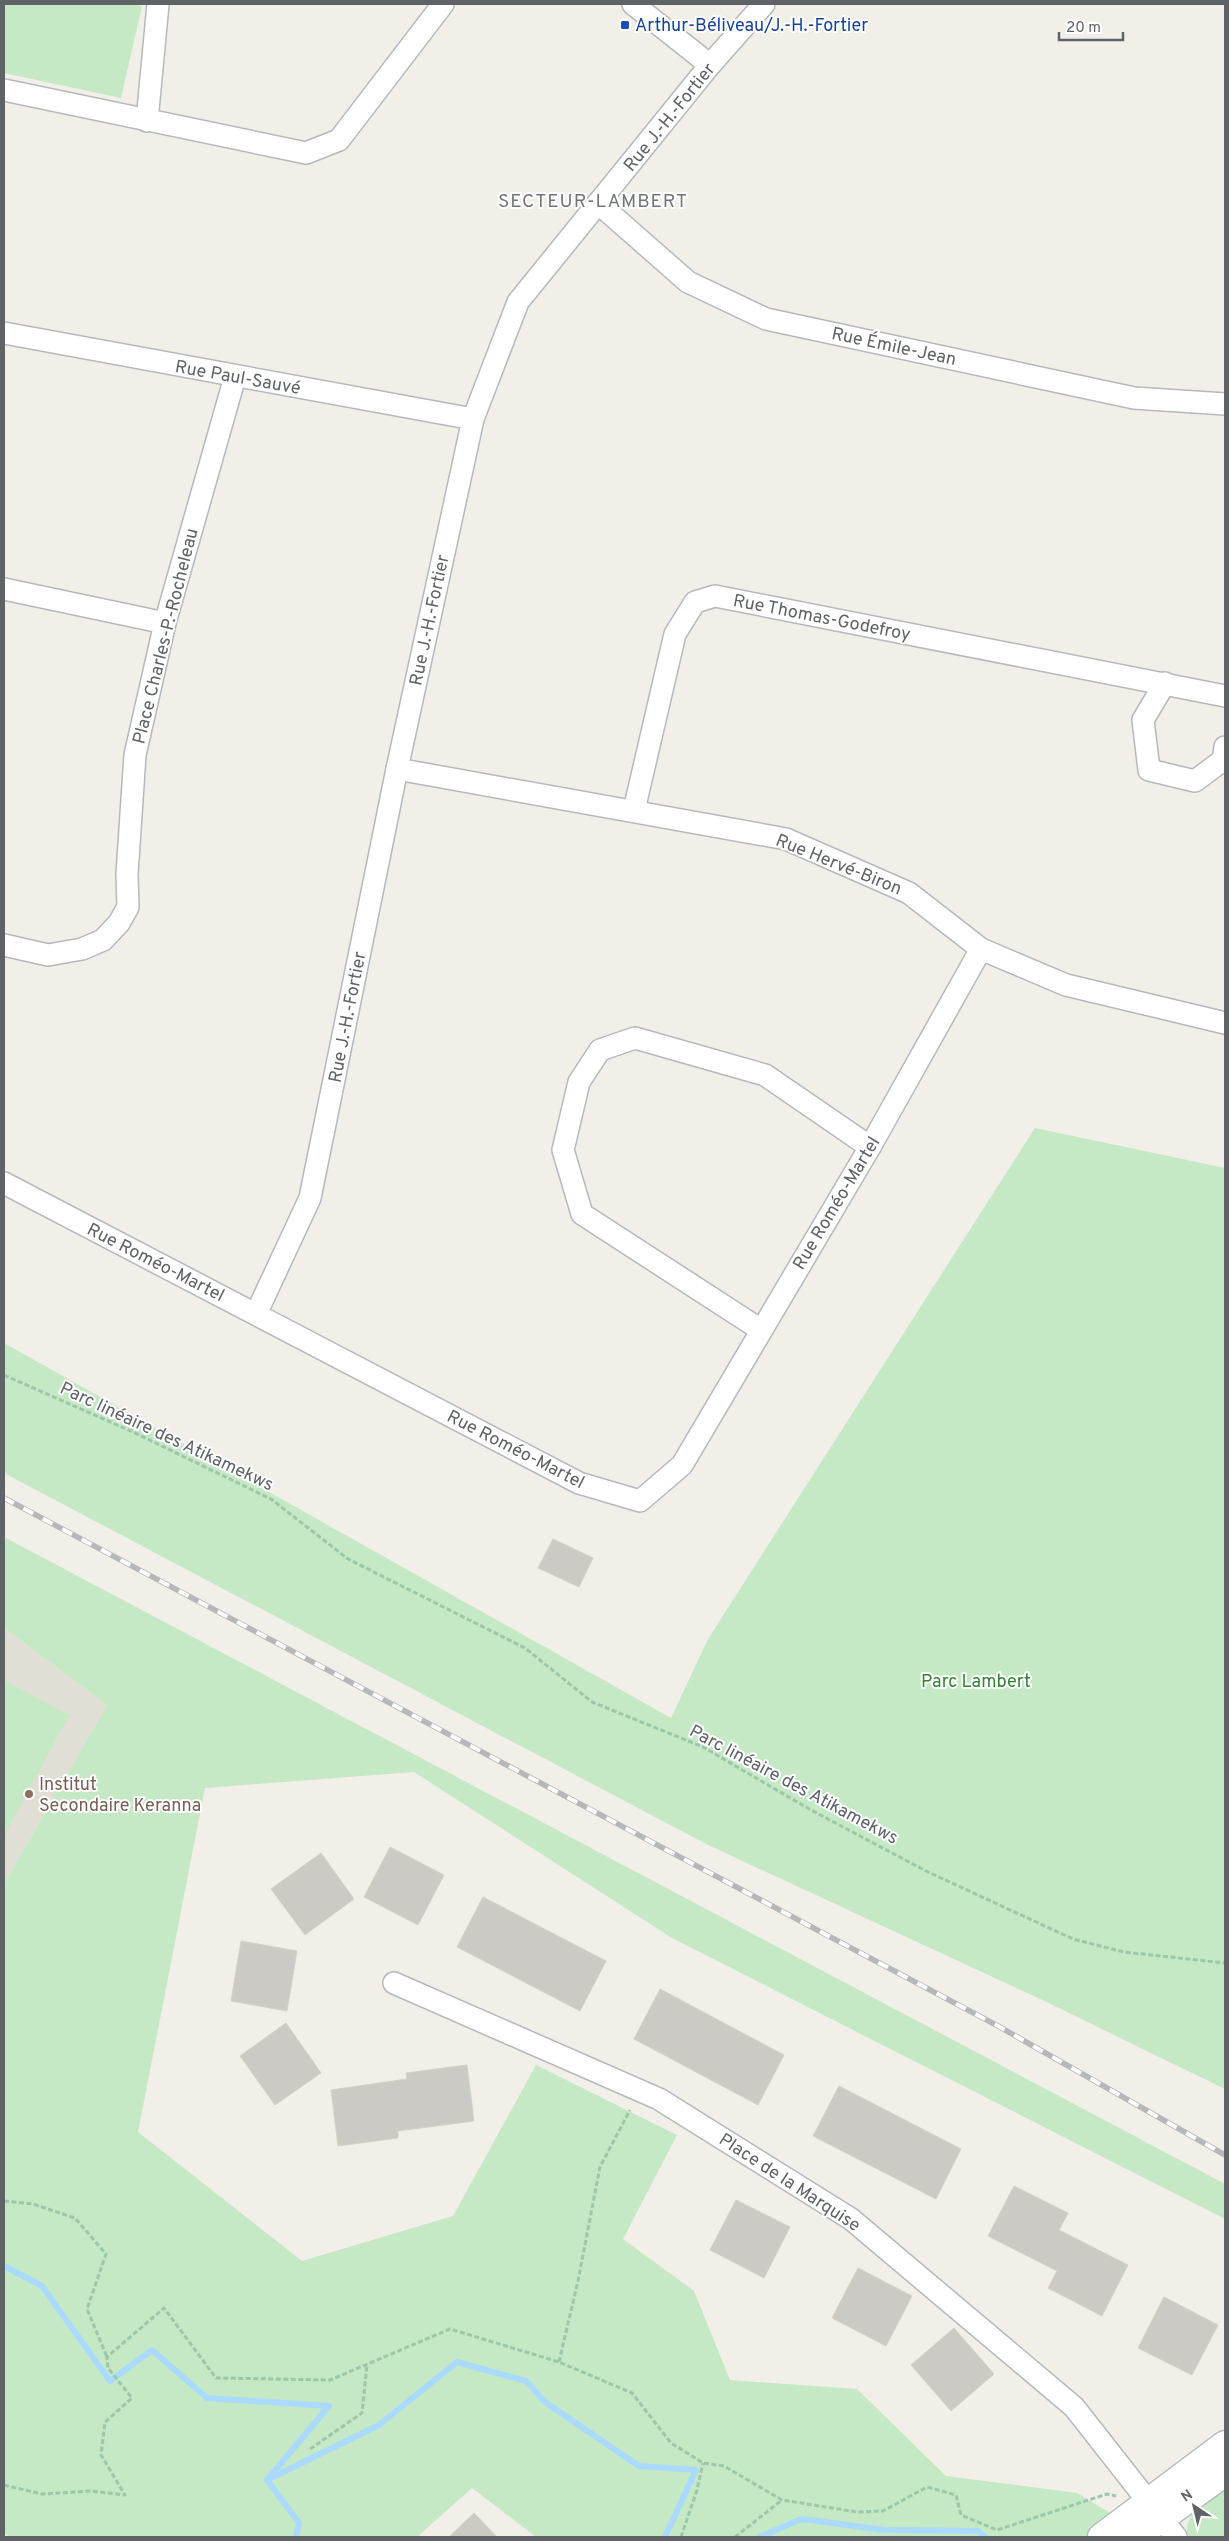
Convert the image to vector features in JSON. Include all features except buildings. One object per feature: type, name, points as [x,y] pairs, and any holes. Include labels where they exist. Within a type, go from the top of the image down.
[{"type":"street","points":[[148,121],[158,4]]},
{"type":"street","points":[[4,90],[306,153],[339,140],[443,4]]},
{"type":"street","points":[[633,4],[710,65]]},
{"type":"street","name":"Rue J.-H.-Fortier","points":[[256,1314],[310,1198],[397,769],[473,419],[518,302],[710,65],[764,4]]},
{"type":"street","name":"Rue Émile-Jean","points":[[598,203],[688,282],[766,319],[1134,398],[1225,404]]},
{"type":"street","name":"Rue Paul-Sauvé","points":[[4,333],[235,377],[473,419]]},
{"type":"street","name":"Place Charles-P.-Rocheleau","points":[[4,945],[48,955],[82,950],[104,940],[128,907],[127,874],[135,755],[165,623],[235,377]]},
{"type":"street","points":[[4,589],[165,623]]},
{"type":"street","name":"Rue Thomas-Godefroy","points":[[634,810],[675,634],[695,602],[715,596],[1225,696]]},
{"type":"street","points":[[1165,683],[1143,720],[1149,770],[1195,782],[1223,760],[1225,747]]},
{"type":"street","name":"Rue Hervé-Biron","points":[[397,769],[634,810],[786,839],[909,892],[980,949],[1066,985],[1225,1023]]},
{"type":"street","name":"Rue Roméo-Martel","points":[[4,1183],[579,1483],[640,1501],[682,1465],[760,1330],[870,1147],[980,949]]},
{"type":"street","points":[[760,1330],[582,1214],[563,1150],[579,1082],[600,1050],[635,1038],[765,1075],[870,1147]]},
{"type":"street","name":"Place de la Marquise","points":[[394,1983],[659,2099],[851,2219],[1074,2406],[1162,2520]]},
{"type":"street","points":[[1102,2537],[1162,2520],[1225,2444]]},
{"type":"street","points":[[1136,2537],[1225,2474]]},
{"type":"path","name":"Parc linéaire des Atikamekws","points":[[4,1375],[132,1432],[271,1499],[348,1559],[525,1648],[592,1702],[703,1747],[811,1810],[926,1871],[1073,1939],[1124,1952],[1225,1963]]},
{"type":"path","points":[[559,2362],[578,2281],[600,2167],[640,2091]]},
{"type":"path","points":[[4,2201],[33,2204],[75,2218],[106,2254],[87,2309],[107,2357],[108,2368],[122,2388],[132,2398],[106,2422],[101,2455],[125,2495],[91,2491],[42,2494],[4,2485]]},
{"type":"path","points":[[107,2357],[164,2308],[216,2378],[330,2380],[450,2329],[559,2362],[632,2393],[671,2443],[703,2463],[724,2466],[782,2500],[858,2512],[883,2511],[927,2488],[956,2495],[961,2515],[997,2530],[1107,2494],[1162,2520]]},
{"type":"path","points":[[310,2449],[362,2413],[366,2365]]},
{"type":"path","points":[[681,2537],[697,2490],[703,2463]]},
{"type":"path","points":[[735,2537],[782,2500]]},
{"type":"shaded area","name":"Institut Secondaire Keranna","points":[[4,1628],[107,1705],[4,1884]]},
{"type":"green space","points":[[4,4],[130,4],[142,6],[121,98],[4,73]]},
{"type":"green space","name":"Parc Lambert","points":[[1035,1128],[1225,1168],[1225,2089],[1036,1997],[708,1845],[4,1473],[4,1343],[671,1718],[708,1639]]},
{"type":"green space","points":[[4,1537],[1225,2184],[1225,2219],[672,1938],[414,1772],[205,1788],[138,2132],[302,2261],[453,2216],[536,2065],[677,2135],[623,2239],[694,2291],[730,2380],[857,2389],[946,2476],[1077,2493],[1150,2537],[536,2537],[472,2488],[417,2537],[10,2537],[4,2533],[4,1884],[107,1705],[4,1628]]},
{"type":"green space","points":[[4,1680],[69,1715],[4,1836]]},
{"type":"green space","points":[[1225,2488],[1225,2537],[1189,2537],[1187,2529],[1192,2515],[1205,2502]]},
{"type":"waterway","points":[[4,2266],[42,2286],[110,2381],[152,2350],[207,2398],[329,2406],[267,2480],[379,2425],[457,2362],[526,2381],[545,2402],[639,2466],[696,2470],[665,2537]]},
{"type":"waterway","points":[[267,2480],[299,2523],[296,2537]]},
{"type":"waterway","points":[[759,2537],[802,2519],[885,2530],[978,2531],[985,2537]]},
{"type":"railway","points":[[4,1498],[998,2026],[1225,2155]]},
{"type":"place","name":"Arthur-Béliveau/J.-H.-Fortier","points":[[625,25]]},
{"type":"place","name":"Institut Secondaire Keranna","points":[[29,1794]]},
{"type":"district","name":"SECTEUR-LAMBERT","points":[[593,200]]}]
